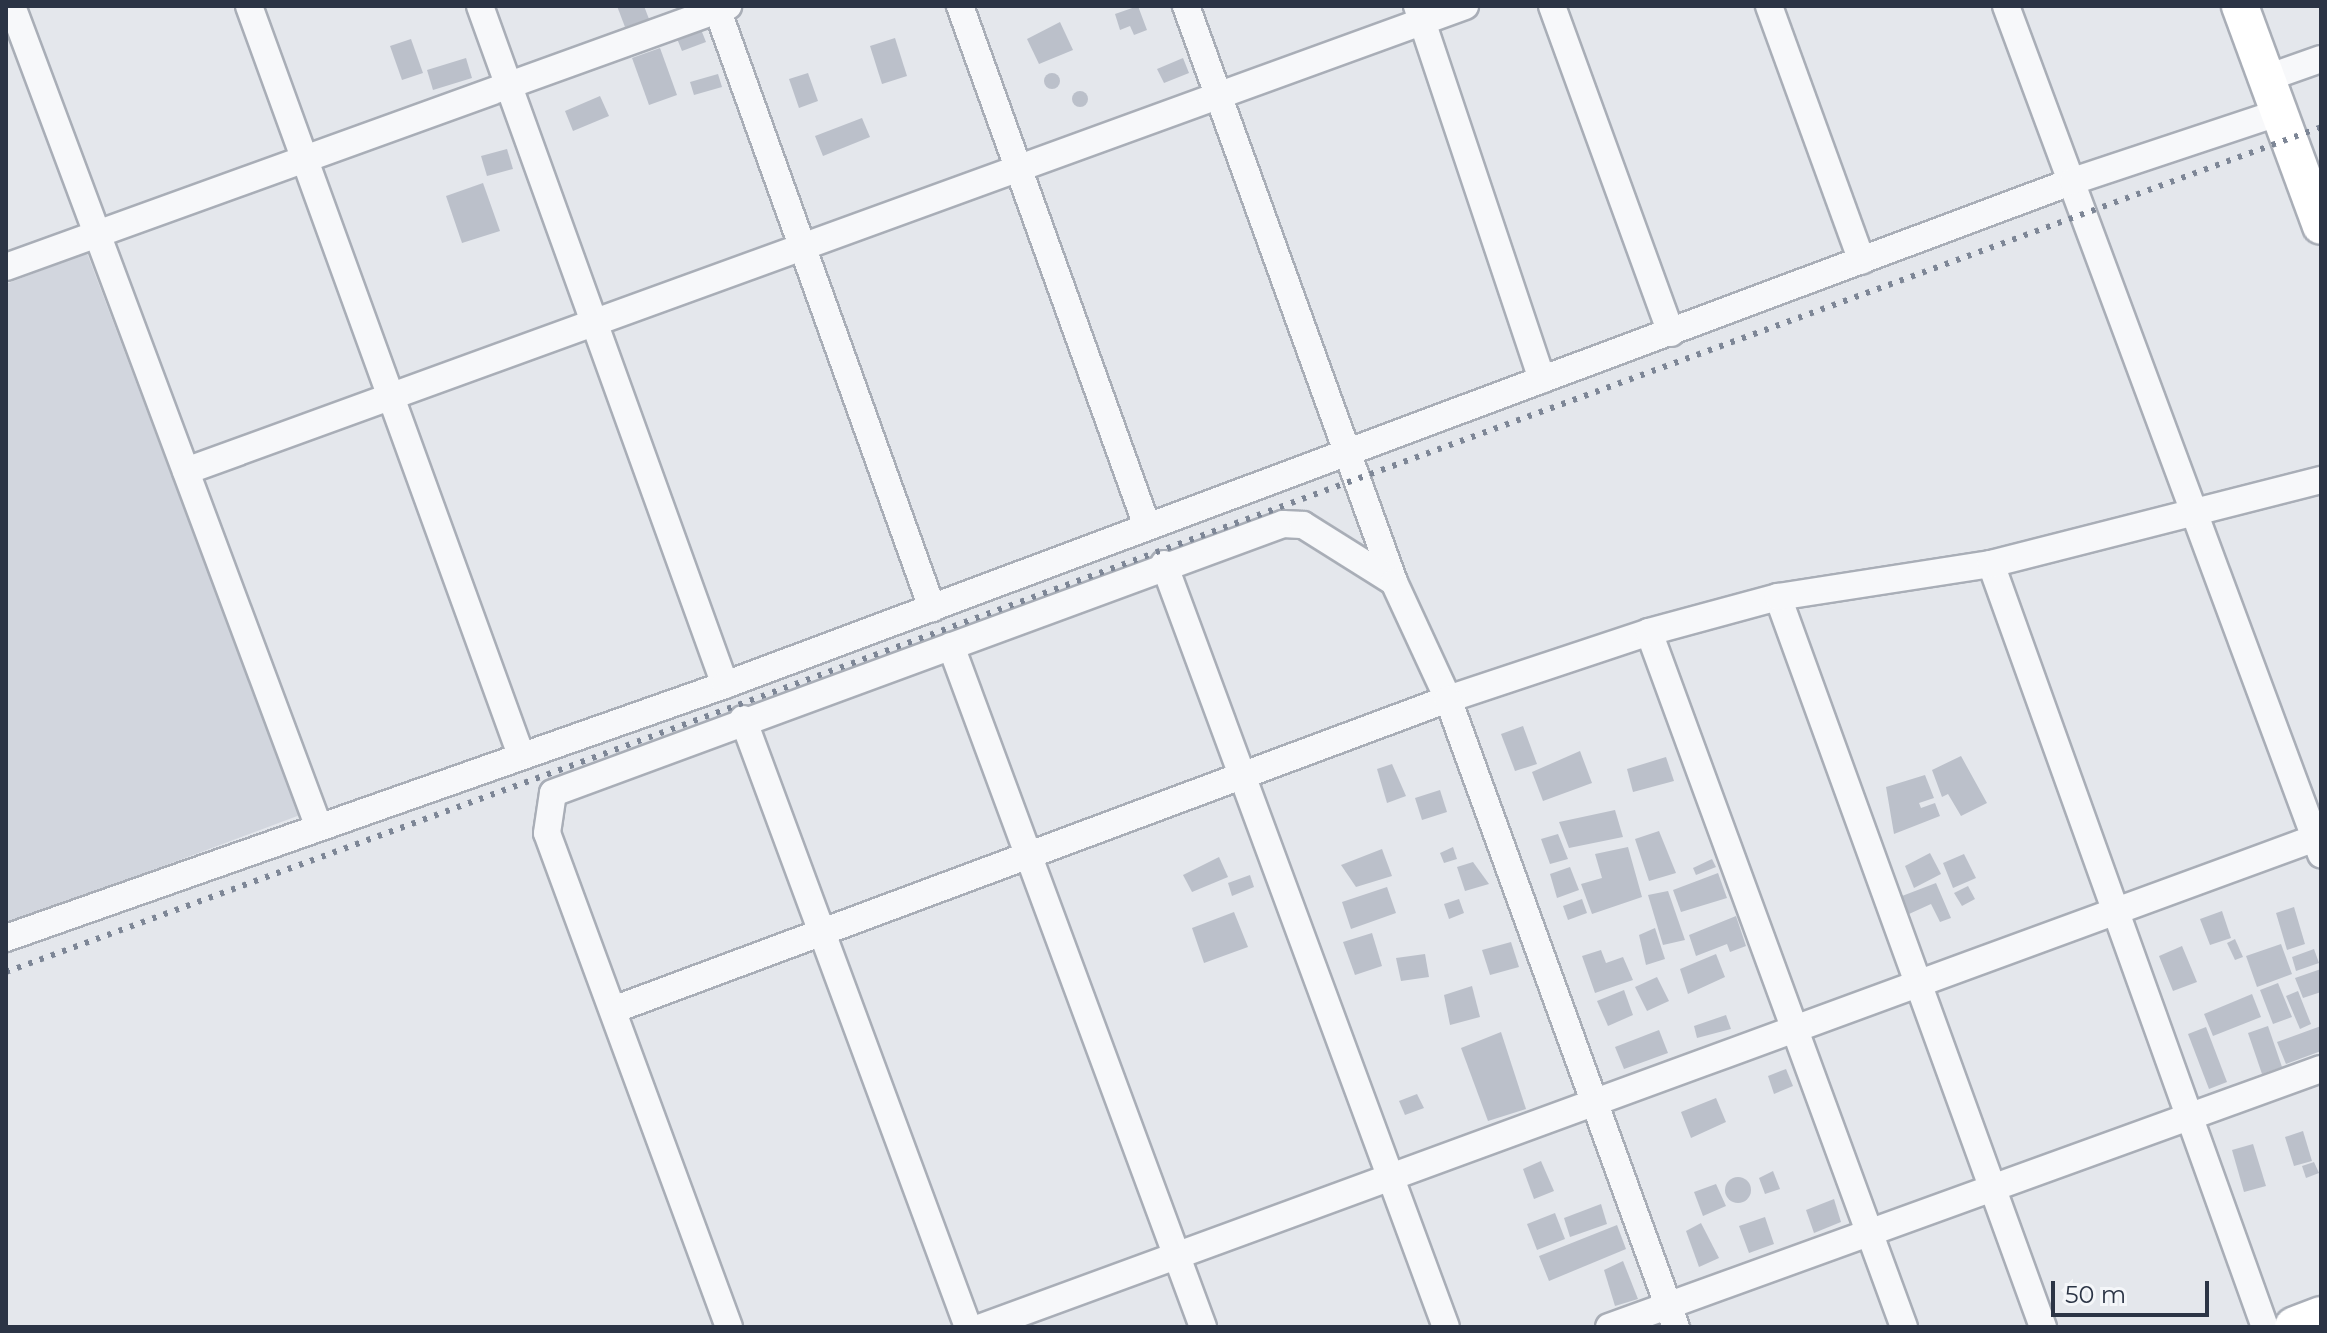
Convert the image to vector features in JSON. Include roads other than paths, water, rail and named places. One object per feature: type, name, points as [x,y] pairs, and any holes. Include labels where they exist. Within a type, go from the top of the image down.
[{"type":"main road","points":[[2240,6],[2295,141],[2321,226]]},
{"type":"main road","points":[[2295,1327],[2321,1317]]},
{"type":"street","points":[[12,6],[100,233],[318,825]]},
{"type":"street","points":[[249,6],[307,158],[390,397],[521,755]]},
{"type":"street","points":[[480,6],[725,685]]},
{"type":"street","points":[[960,6],[1147,526]]},
{"type":"street","points":[[1186,6],[1394,582],[1448,699],[1672,1316]]},
{"type":"street","points":[[186,471],[1217,96],[1420,14],[1465,6]]},
{"type":"street","points":[[1552,6],[1671,333]]},
{"type":"street","points":[[1769,6],[1862,261]]},
{"type":"street","points":[[982,1327],[1794,1027],[2116,911],[2319,843],[2006,6]]},
{"type":"street","points":[[6,267],[721,8],[801,248],[932,608]]},
{"type":"street","points":[[1420,14],[1542,380]]},
{"type":"street","points":[[2267,78],[2321,59]]},
{"type":"street","points":[[6,938],[318,825],[725,685],[2073,181],[2295,141]]},
{"type":"street","points":[[613,1010],[1448,699],[1649,632],[1778,597],[1991,564],[2321,480]]},
{"type":"street","points":[[729,1327],[547,833],[553,793],[743,719],[951,646],[1164,564],[1283,524],[1303,525],[1394,582]]},
{"type":"street","points":[[1164,564],[1446,1327]]},
{"type":"street","points":[[1991,564],[2265,1327]]},
{"type":"street","points":[[1778,597],[2043,1327]]},
{"type":"street","points":[[1649,632],[1904,1327]]},
{"type":"street","points":[[951,646],[1031,854],[1203,1327]]},
{"type":"street","points":[[743,719],[968,1327]]},
{"type":"street","points":[[1609,1327],[1672,1316],[1868,1231],[2321,1069]]},
{"type":"railway","points":[[6,972],[2321,127]]}]
